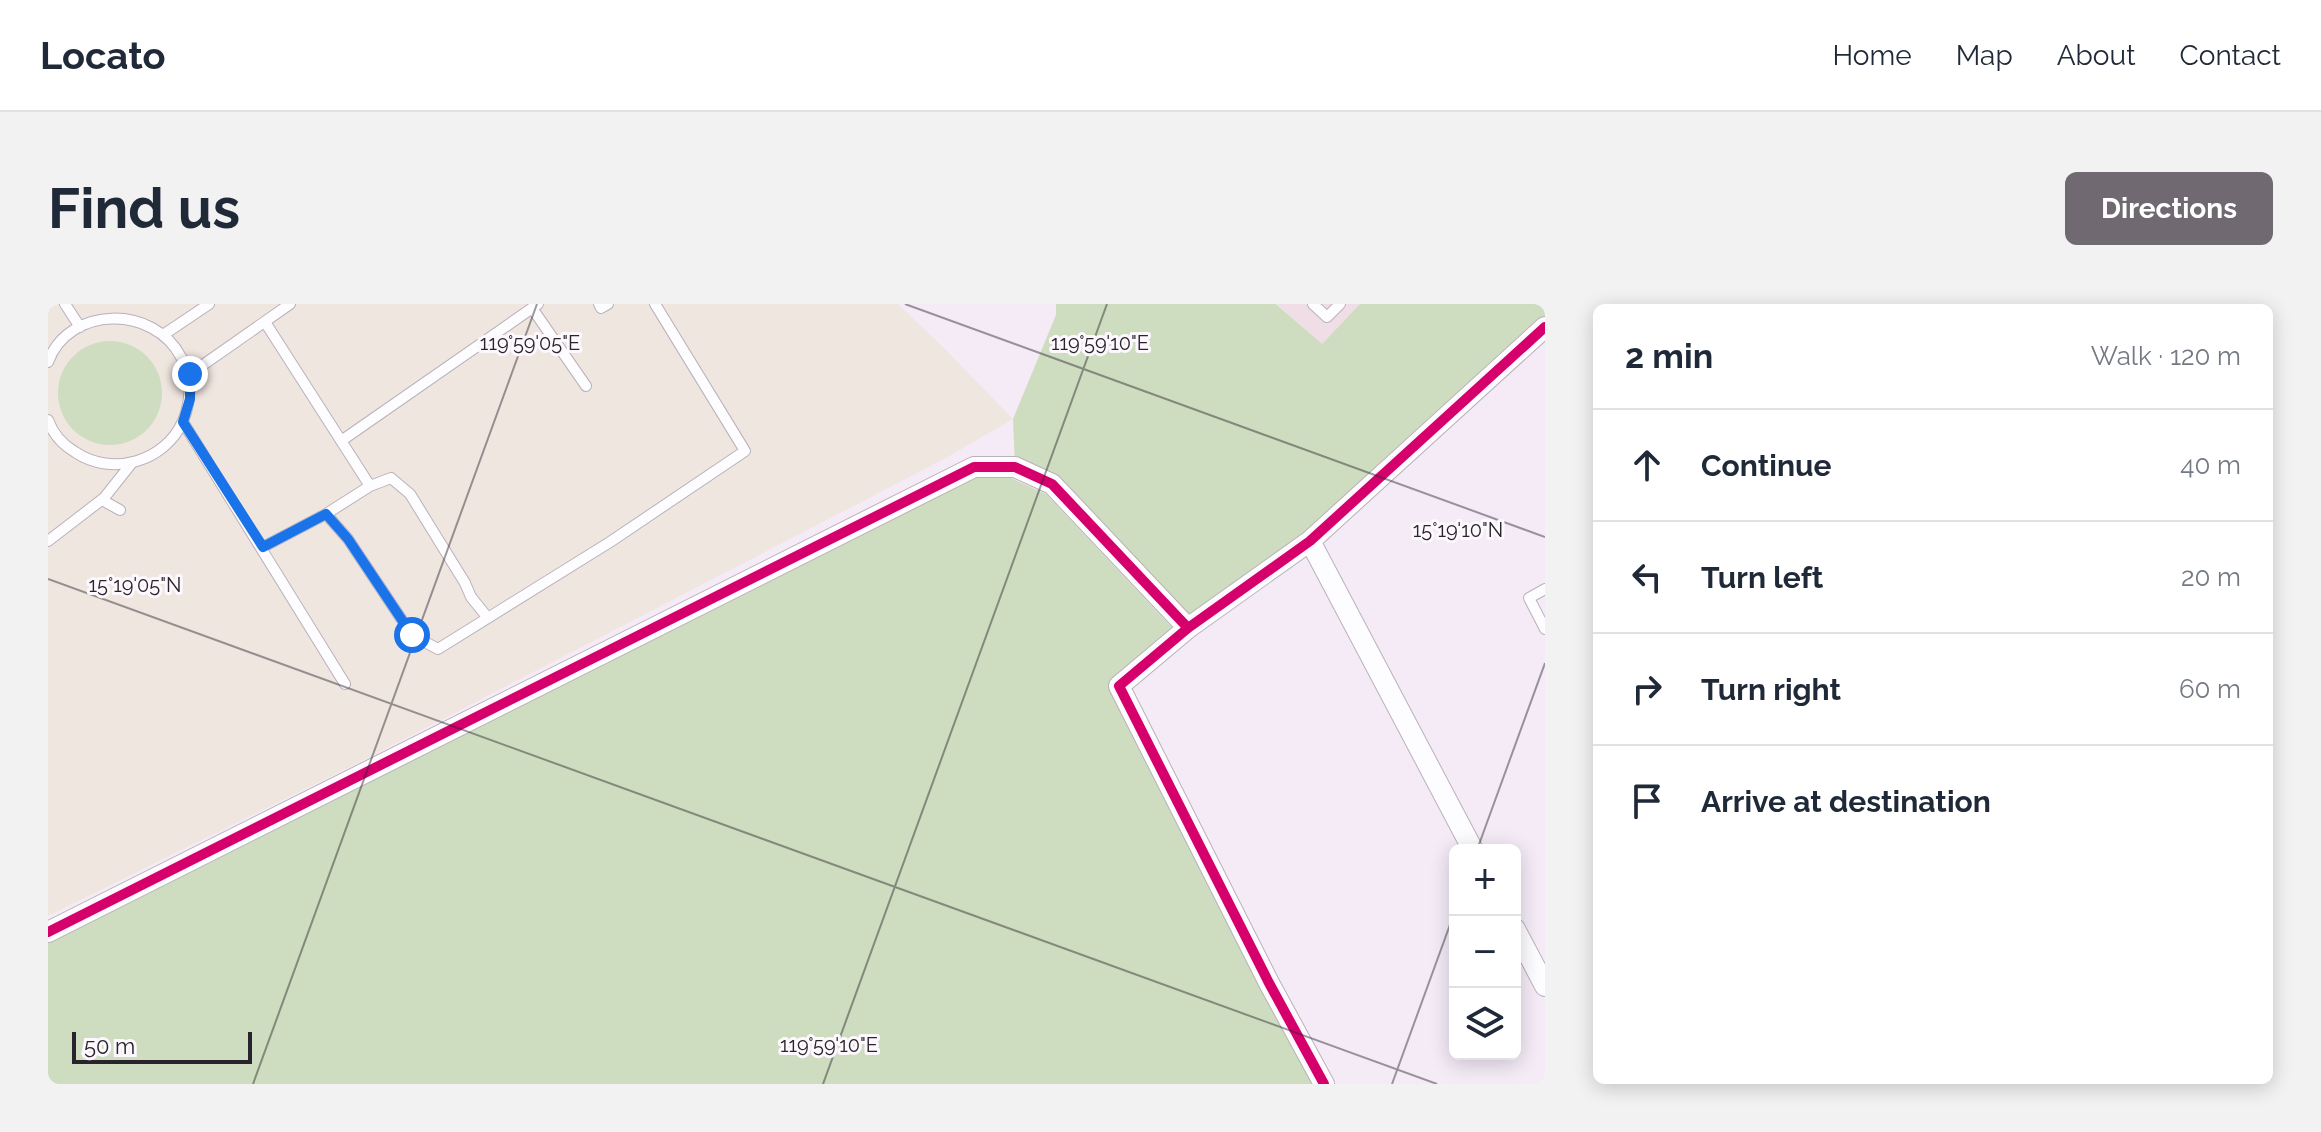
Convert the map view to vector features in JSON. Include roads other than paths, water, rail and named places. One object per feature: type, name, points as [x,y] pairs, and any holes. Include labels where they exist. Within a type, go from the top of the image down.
[{"type":"street","points":[[1324,1084],[1269,983],[1119,686],[1188,628],[1310,541],[1545,327]]},
{"type":"street","points":[[48,932],[974,467],[1015,467],[1052,484],[1188,628]]},
{"type":"street","points":[[1310,541],[1470,844]]},
{"type":"street","points":[[1521,940],[1545,986]]},
{"type":"lane","points":[[163,335],[191,309],[209,304]]},
{"type":"lane","points":[[190,374],[290,304]]},
{"type":"lane","points":[[599,304],[601,308],[608,304]]},
{"type":"lane","points":[[326,514],[348,539],[412,635],[438,649],[610,542],[745,451],[655,304]]},
{"type":"lane","points":[[1313,304],[1327,317],[1340,304]]},
{"type":"lane","points":[[71,306],[80,327]]},
{"type":"lane","points":[[341,441],[535,306],[586,386]]},
{"type":"lane","points":[[48,362],[67,335],[90,322],[115,317],[141,322],[163,335],[178,351],[190,374],[190,399],[183,422],[171,441],[153,456],[131,464],[108,465],[85,459],[66,446],[48,420]]},
{"type":"lane","points":[[265,322],[370,486]]},
{"type":"lane","points":[[183,422],[345,684]]},
{"type":"lane","points":[[48,541],[102,500],[131,464]]},
{"type":"lane","points":[[263,547],[326,514],[370,486],[391,478],[410,494],[471,597],[488,618]]},
{"type":"lane","points":[[102,500],[120,510]]},
{"type":"lane","points":[[1545,589],[1529,598],[1545,629]]}]
